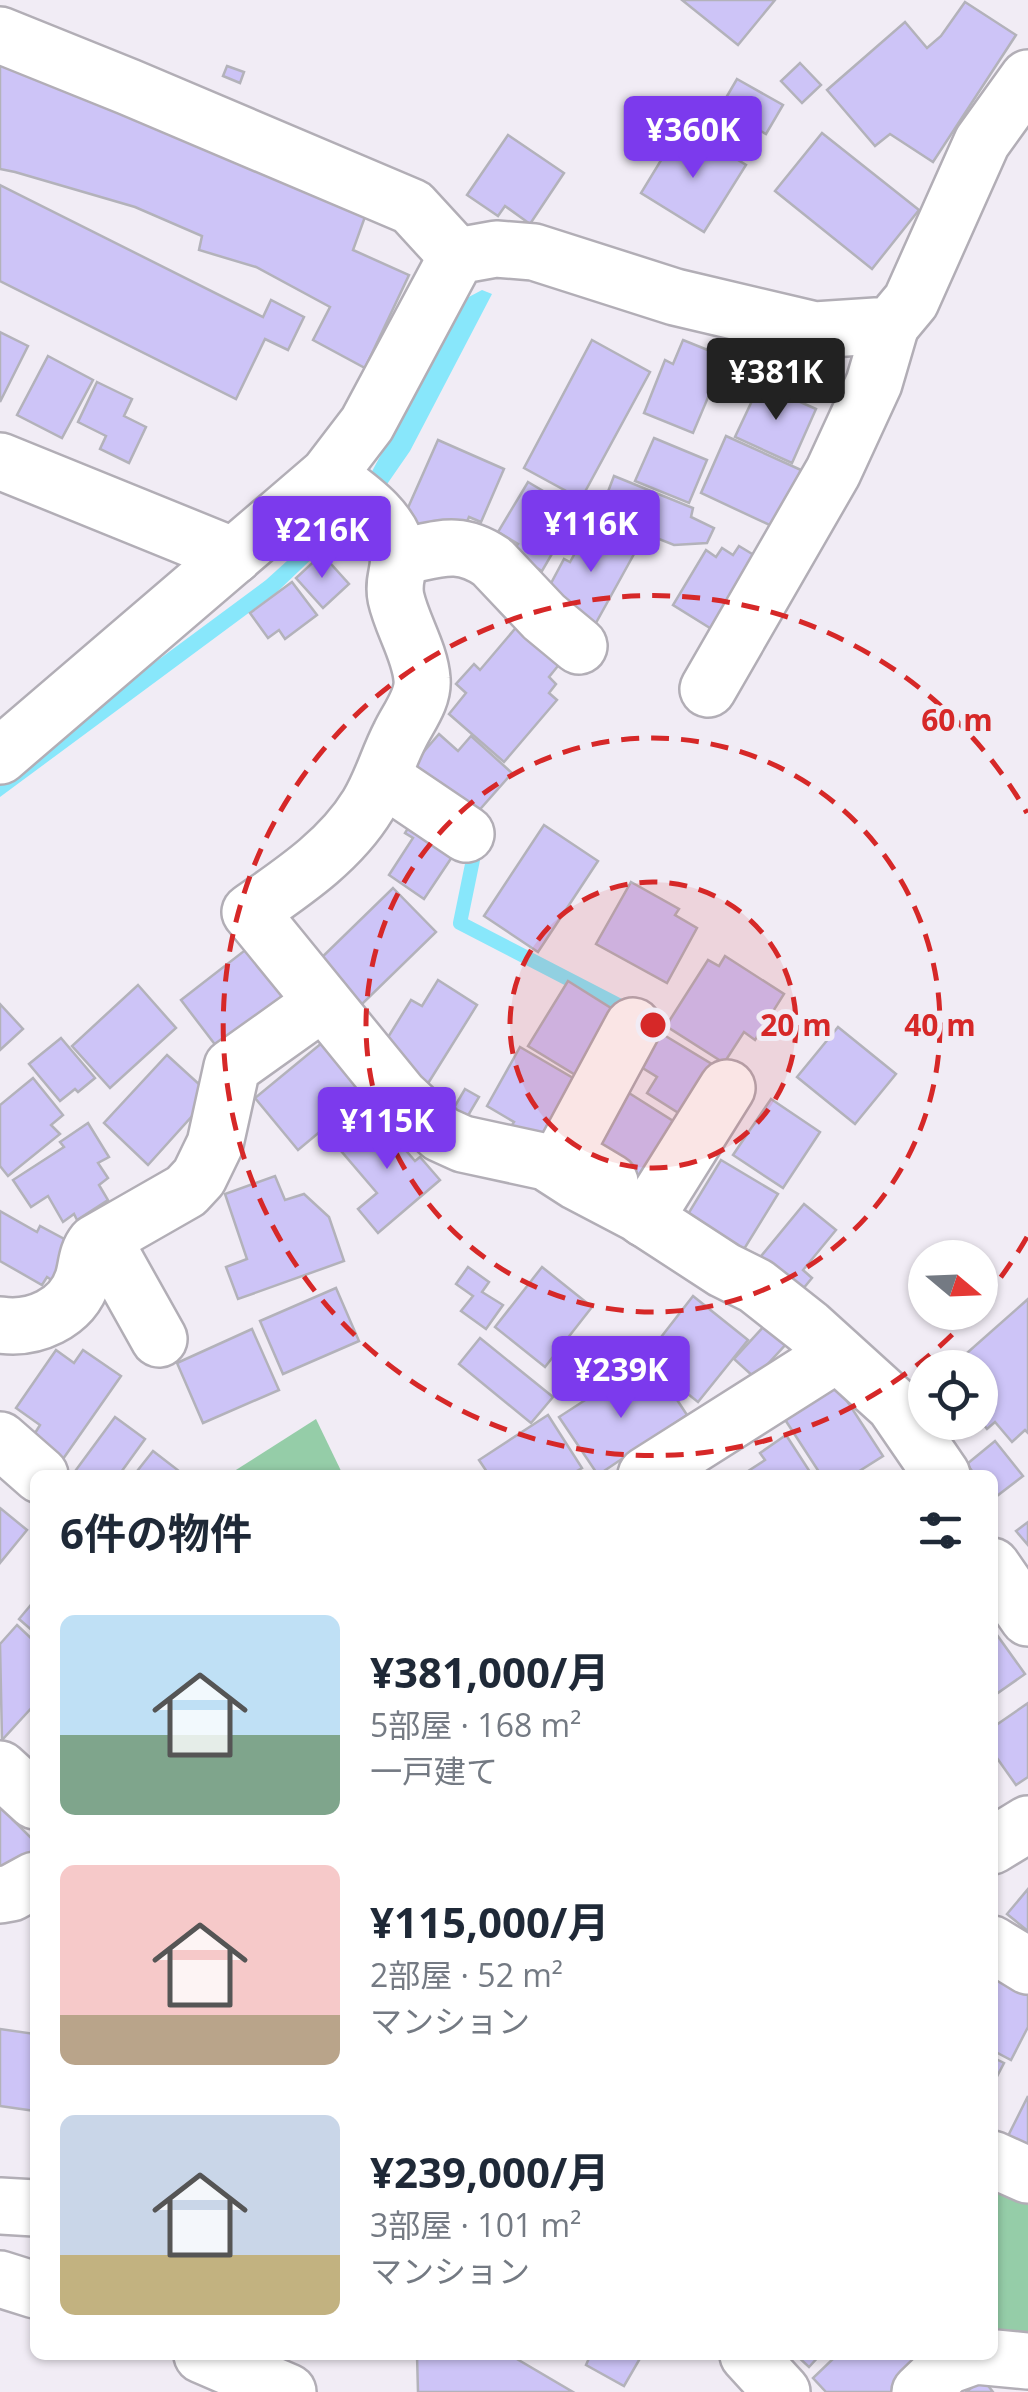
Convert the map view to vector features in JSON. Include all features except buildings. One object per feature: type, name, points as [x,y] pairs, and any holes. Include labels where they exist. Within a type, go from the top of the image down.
[{"type":"street","points":[[0,35],[412,208],[457,256]]},
{"type":"street","points":[[708,689],[833,472],[874,383],[891,325],[911,302],[982,142],[1028,78]]},
{"type":"street","points":[[457,256],[496,249],[534,252],[675,298],[815,330],[891,325]]},
{"type":"street","points":[[0,756],[328,475],[368,424],[457,256]]},
{"type":"street","points":[[0,460],[234,556]]},
{"type":"street","points":[[328,475],[371,508],[395,544],[399,557],[394,583],[397,602],[422,676],[422,688],[382,778],[347,834],[294,881],[250,912],[400,1096],[441,1134],[463,1144],[546,1162],[577,1182],[649,1213]]},
{"type":"street","points":[[399,557],[453,547],[482,554],[544,618],[578,646]]},
{"type":"street","points":[[382,778],[466,834]]},
{"type":"street","points":[[0,1325],[14,1327],[40,1322],[62,1310],[80,1287],[88,1251],[186,1192],[199,1177],[215,1144],[232,1068],[323,1002]]},
{"type":"street","points":[[633,1026],[565,1152],[808,1327],[894,1405],[939,1470]]},
{"type":"street","points":[[649,1213],[727,1088]]},
{"type":"street","points":[[80,1287],[153,1328],[103,1239]]},
{"type":"street","points":[[654,1470],[837,1354]]},
{"type":"street","points":[[0,1440],[34,1470]]},
{"type":"street","points":[[998,1575],[1028,1618]]},
{"type":"street","points":[[0,1768],[30,1796]]},
{"type":"street","points":[[998,1842],[1028,1824]]},
{"type":"street","points":[[0,1895],[11,1894],[30,1883]]},
{"type":"street","points":[[998,1948],[1028,1966]]},
{"type":"street","points":[[998,2161],[1028,2175]]},
{"type":"street","points":[[0,2206],[30,2208]]},
{"type":"street","points":[[0,2279],[30,2288]]},
{"type":"street","points":[[998,2359],[1028,2362]]},
{"type":"street","points":[[213,2360],[281,2390]]},
{"type":"street","points":[[753,2360],[782,2392]]},
{"type":"street","points":[[920,2392],[947,2366],[964,2360]]},
{"type":"green space","points":[[316,1419],[341,1470],[236,1470]]},
{"type":"green space","points":[[998,2188],[1028,2202],[1028,2335],[998,2334]]},
{"type":"water","points":[[482,290],[492,294],[410,451],[374,503],[277,592],[0,797],[0,777],[266,580],[352,502],[465,299]]},
{"type":"waterway","points":[[476,845],[460,923],[628,1010]]}]
